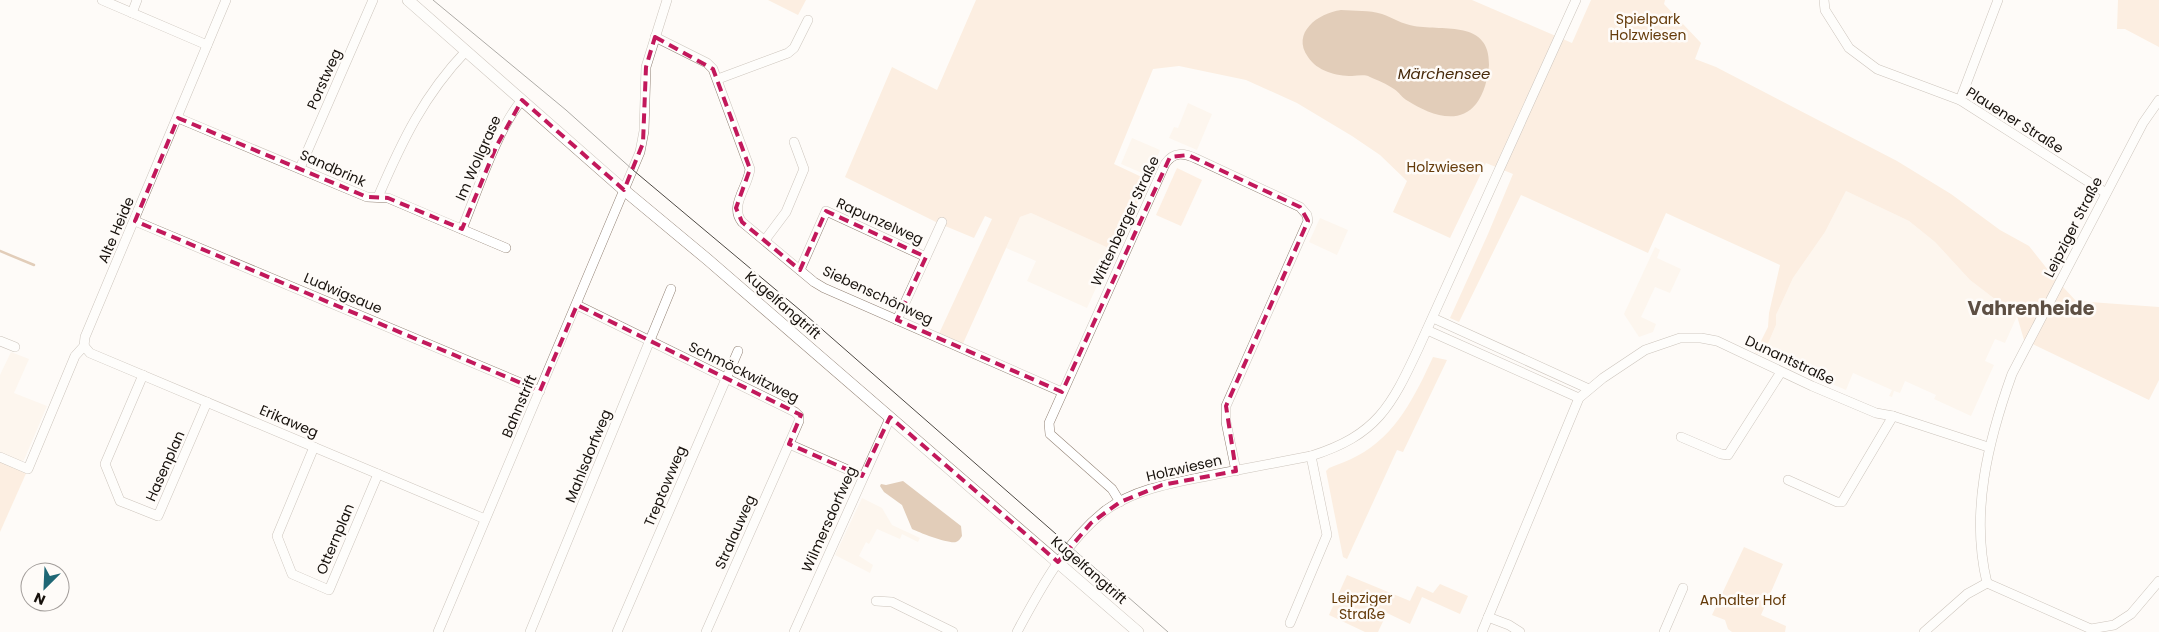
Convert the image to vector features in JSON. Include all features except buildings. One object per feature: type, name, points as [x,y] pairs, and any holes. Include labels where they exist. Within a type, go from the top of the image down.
[{"type":"street","points":[[102,0],[207,45]]},
{"type":"street","points":[[132,13],[137,0]]},
{"type":"street","name":"Alte Heide","points":[[0,457],[28,469],[75,356],[84,346],[85,337],[226,0]]},
{"type":"street","name":"Porstweg","points":[[300,168],[374,0]]},
{"type":"street","name":"Kugelfangtrift","points":[[408,0],[624,190],[707,259],[1138,632]]},
{"type":"street","name":"Bahnstrift","points":[[441,631],[485,519],[577,305],[643,143],[646,67],[667,0]]},
{"type":"street","name":"Holzwiesen","points":[[1017,632],[1034,600],[1058,562],[1091,523],[1120,502],[1140,492],[1162,485],[1310,456],[1346,443],[1362,433],[1378,419],[1398,392],[1428,330],[1576,0]]},
{"type":"street","name":"Plauener Straße","points":[[1824,0],[1825,10],[1849,48],[1877,69],[1960,100],[2106,193]]},
{"type":"street","points":[[1960,100],[1998,0]]},
{"type":"street","points":[[718,79],[788,53],[794,48],[808,20]]},
{"type":"street","name":"Siebenschönweg","points":[[655,37],[707,63],[713,69],[718,79],[750,169],[749,178],[736,208],[737,216],[824,288],[1062,392]]},
{"type":"street","points":[[378,197],[414,120],[443,76],[466,51]]},
{"type":"street","name":"Im Wollgrase","points":[[462,229],[497,145],[516,107],[522,100]]},
{"type":"street","name":"Leipziger Straße","points":[[1987,584],[1981,556],[1981,500],[1988,447],[1997,415],[2012,374],[2142,123],[2159,100]]},
{"type":"street","name":"Sandbrink","points":[[178,118],[367,197],[388,198],[506,248]]},
{"type":"street","points":[[765,240],[786,212],[804,169],[794,142]]},
{"type":"street","name":"Wittenberger Straße","points":[[1120,502],[1112,489],[1050,434],[1048,423],[1165,164],[1170,156],[1180,153],[1197,159],[1300,207],[1307,215],[1308,221],[1226,406],[1226,422],[1236,471]]},
{"type":"street","name":"Rapunzelweg","points":[[800,270],[826,211],[926,257]]},
{"type":"street","name":"Ludwigsaue","points":[[135,221],[540,391]]},
{"type":"street","name":"Rapunzelweg","points":[[897,320],[942,222]]},
{"type":"street","name":"Mahlsdorfweg","points":[[530,632],[671,290]]},
{"type":"street","name":"Schmöckwitzweg","points":[[577,305],[799,416],[790,444]]},
{"type":"street","points":[[1433,318],[1589,389]]},
{"type":"street","points":[[1428,330],[1579,398],[1482,632]]},
{"type":"street","name":"Dunantstraße","points":[[1579,398],[1645,350],[1680,338],[1717,341],[1781,372],[1876,413],[1892,416],[1988,447]]},
{"type":"street","points":[[0,341],[14,347]]},
{"type":"street","name":"Erikaweg","points":[[84,346],[90,353],[485,519]]},
{"type":"street","name":"Treptowweg","points":[[617,632],[738,351]]},
{"type":"street","points":[[1681,436],[1720,454],[1728,455],[1781,372]]},
{"type":"street","name":"Hasenplan","points":[[143,375],[106,464],[120,501],[158,516],[208,402]]},
{"type":"street","points":[[1788,480],[1837,502],[1842,502],[1892,416]]},
{"type":"street","name":"Wilmersdorfweg","points":[[794,632],[862,476],[890,418]]},
{"type":"street","points":[[790,444],[862,476]]},
{"type":"street","name":"Stralauweg","points":[[706,632],[790,444]]},
{"type":"street","name":"Otternplan","points":[[314,447],[277,536],[292,574],[328,590],[378,474]]},
{"type":"street","points":[[1290,623],[1326,535],[1310,456]]},
{"type":"street","points":[[1924,632],[1967,594],[1987,584],[2091,629],[2114,625],[2131,614],[2159,581]]},
{"type":"street","points":[[1664,632],[1682,588]]},
{"type":"street","points":[[876,601],[892,602],[953,632]]},
{"type":"street","points":[[1488,617],[1509,625],[1520,632]]},
{"type":"highlighted area","points":[[655,37],[713,69],[750,169],[736,208],[742,222],[800,270],[826,211],[926,257],[897,320],[1062,392],[1170,157],[1188,155],[1237,177],[1300,207],[1308,221],[1226,406],[1236,471],[1162,485],[1120,502],[1091,523],[1058,562],[890,417],[862,476],[789,444],[801,415],[577,305],[540,391],[135,221],[178,118],[367,197],[388,198],[462,229],[497,145],[522,100],[624,190],[643,143],[646,67]]},
{"type":"shaded area","points":[[1188,103],[1212,114],[1197,150],[1169,138],[1174,127],[1178,128]]},
{"type":"shaded area","points":[[1132,138],[1160,150],[1149,176],[1121,164]]},
{"type":"shaded area","points":[[1177,168],[1202,180],[1181,226],[1156,215]]},
{"type":"shaded area","points":[[1846,191],[1909,221],[1935,242],[1970,280],[2017,316],[2005,343],[1995,339],[1985,361],[1994,365],[1971,416],[1934,399],[1936,395],[1905,381],[1900,393],[1894,391],[1892,397],[1889,396],[1892,390],[1853,373],[1846,390],[1763,355],[1776,325],[1776,315],[1793,278],[1825,232]]},
{"type":"shaded area","points":[[1031,213],[1113,250],[1087,308],[1027,281],[1036,261],[1006,248],[1020,217]]},
{"type":"shaded area","points":[[1320,218],[1348,230],[1337,255],[1309,242]]},
{"type":"shaded area","points":[[1655,247],[1660,250],[1657,258],[1681,269],[1670,293],[1655,287],[1641,317],[1656,324],[1653,332],[1639,337],[1624,314]]},
{"type":"shaded area","points":[[11,352],[29,359],[14,393],[47,406],[24,460],[20,462],[0,453],[0,375]]},
{"type":"shaded area","points":[[862,498],[882,508],[892,525],[920,538],[918,542],[902,534],[900,539],[877,529],[869,544],[866,542],[859,556],[873,565],[870,573],[835,555]]},
{"type":"green space","points":[[768,0],[806,0],[798,15]]},
{"type":"green space","name":"Spielpark Holzwiesen","points":[[976,0],[1472,0],[1572,43],[1591,0],[1665,0],[1664,4],[1701,43],[1695,59],[1716,67],[1897,161],[1951,194],[2000,230],[2029,246],[2076,301],[2159,307],[2159,380],[2149,400],[2024,340],[2017,316],[1970,280],[1935,242],[1909,221],[1846,191],[1825,232],[1793,278],[1776,315],[1776,325],[1763,355],[1755,353],[1768,327],[1769,313],[1780,265],[1666,213],[1648,253],[1521,195],[1459,322],[1450,318],[1513,174],[1486,163],[1450,238],[1393,212],[1407,181],[1380,155],[1352,136],[1297,103],[1246,80],[1179,66],[1153,69],[1114,164],[1148,180],[1115,251],[1031,213],[1020,217],[961,348],[937,338],[992,219],[985,216],[974,238],[938,223],[845,177],[892,67],[937,90]]},
{"type":"green space","points":[[2118,0],[2159,0],[2159,47],[2125,29],[2117,29]]},
{"type":"green space","points":[[1433,357],[1447,360],[1403,452],[1397,450],[1347,559],[1343,557],[1326,471],[1371,448],[1394,426],[1412,399]]},
{"type":"green space","points":[[0,460],[28,469],[0,532]]},
{"type":"green space","name":"Anhalter Hof","points":[[1744,547],[1783,564],[1761,615],[1786,626],[1785,632],[1732,632],[1728,629],[1725,620],[1712,615]]},
{"type":"green space","name":"Leipziger Straße","points":[[1347,575],[1410,601],[1417,586],[1433,593],[1440,584],[1468,596],[1460,614],[1422,597],[1410,624],[1387,613],[1378,632],[1365,632],[1329,615]]},
{"type":"water","name":"Märchensee","points":[[1341,10],[1367,11],[1382,14],[1410,25],[1464,30],[1474,34],[1482,41],[1487,51],[1489,65],[1485,86],[1479,100],[1469,111],[1460,115],[1442,116],[1416,106],[1406,100],[1396,90],[1368,76],[1340,75],[1327,72],[1316,66],[1308,57],[1304,48],[1305,32],[1316,20],[1324,15]]},
{"type":"water","points":[[903,481],[961,526],[962,536],[959,540],[956,542],[947,541],[912,529],[902,505],[884,492],[880,486],[881,484],[886,485]]},
{"type":"waterway","points":[[0,251],[34,265]]},
{"type":"tram line","points":[[433,0],[566,110],[633,170],[800,310],[1168,632]]},
{"type":"district","name":"Vahrenheide","points":[[2031,308]]}]
